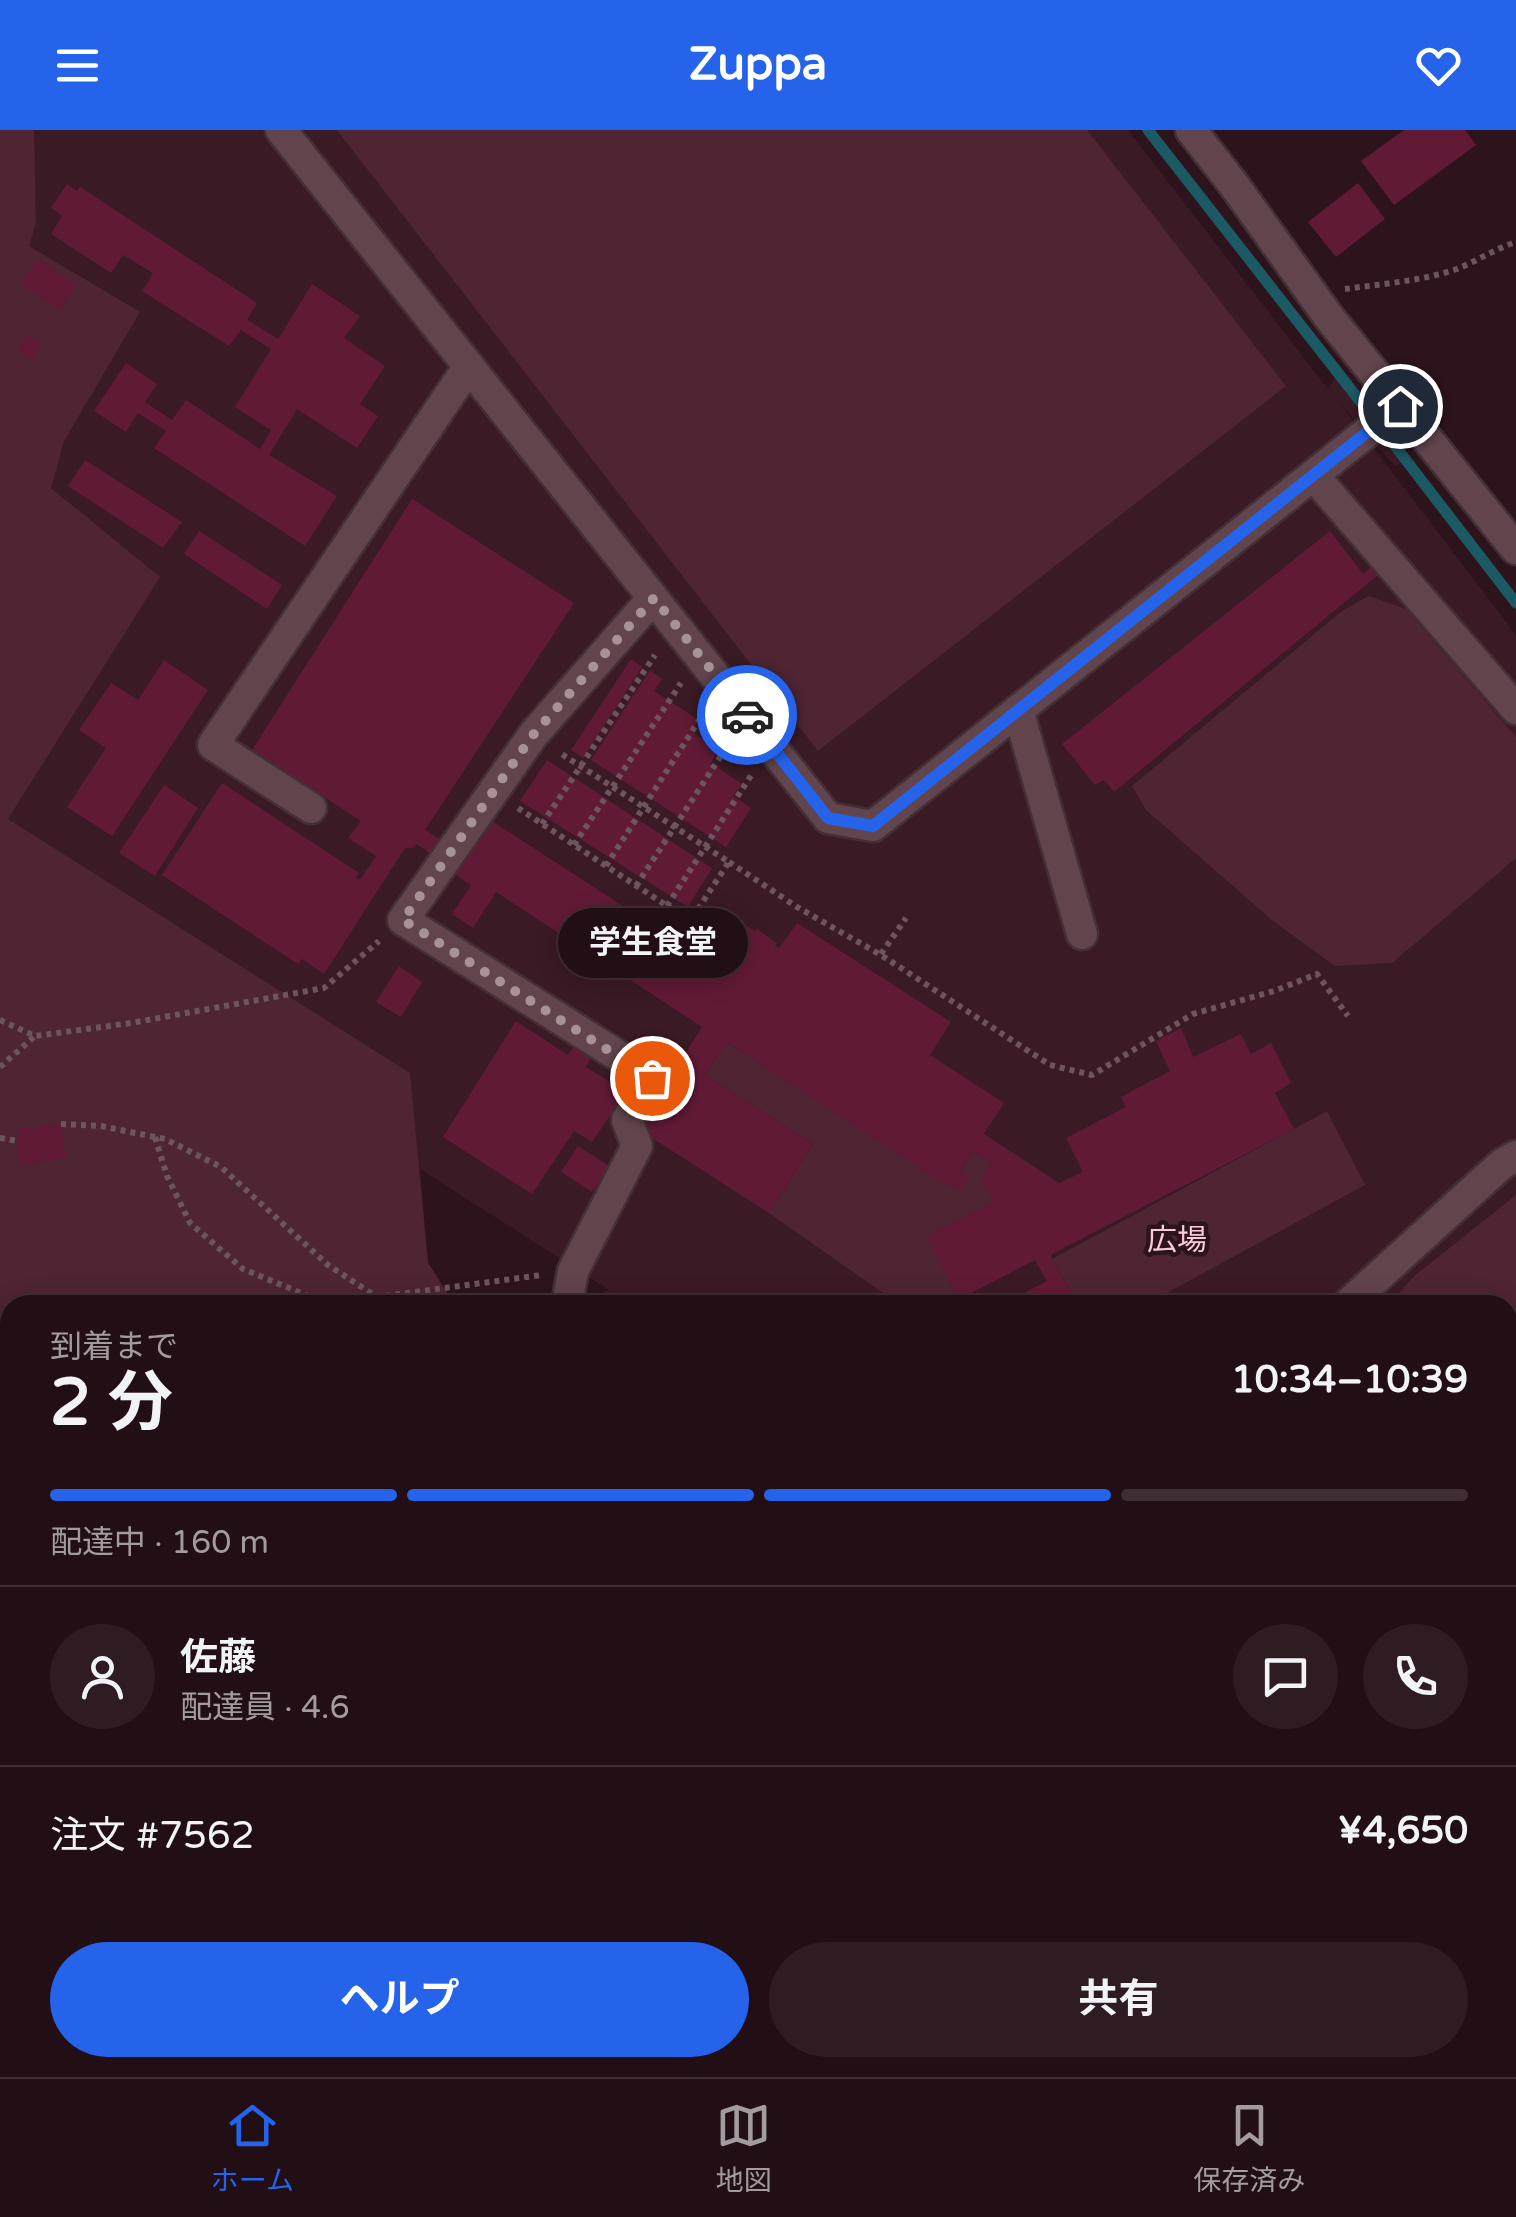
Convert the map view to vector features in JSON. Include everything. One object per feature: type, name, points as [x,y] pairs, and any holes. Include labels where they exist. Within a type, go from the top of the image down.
[{"type":"street","points":[[281,130],[828,818],[873,826],[1400,406]]},
{"type":"street","points":[[1191,130],[1312,294],[1516,549]]},
{"type":"street","points":[[311,808],[213,744],[469,366]]},
{"type":"street","points":[[1313,475],[1516,709]]},
{"type":"street","points":[[568,1295],[573,1271],[636,1146],[627,1120],[652,1078],[403,920],[533,735],[654,598]]},
{"type":"street","points":[[1018,710],[1082,934]]},
{"type":"street","points":[[1357,1295],[1502,1164],[1516,1156]]},
{"type":"street","points":[[1369,1295],[1445,1224],[1516,1169]]},
{"type":"path","points":[[1312,294],[1409,280],[1458,268],[1516,242]]},
{"type":"path","points":[[542,824],[654,655]]},
{"type":"path","points":[[574,844],[682,682]]},
{"type":"path","points":[[606,866],[705,712]]},
{"type":"path","points":[[533,735],[1050,1065],[1092,1076],[1193,1014],[1274,992],[1317,974],[1348,1016]]},
{"type":"path","points":[[636,886],[728,746]]},
{"type":"path","points":[[667,906],[752,774]]},
{"type":"path","points":[[492,791],[690,921],[729,862]]},
{"type":"path","points":[[881,955],[906,918]]},
{"type":"path","points":[[0,1020],[35,1036],[324,988],[403,920]]},
{"type":"path","points":[[0,1066],[35,1036]]},
{"type":"path","points":[[61,1124],[101,1126],[166,1139],[221,1167],[328,1265],[374,1295]]},
{"type":"path","points":[[155,1137],[167,1176],[190,1224],[243,1270],[305,1295]]},
{"type":"path","points":[[0,1138],[18,1141]]},
{"type":"path","points":[[392,1295],[573,1271]]},
{"type":"shaded area","points":[[0,130],[1128,130],[1328,389],[1340,372],[1411,456],[1395,466],[1338,401],[1516,635],[1516,1295],[595,1295],[609,1290],[420,1169],[428,1263],[449,1295],[0,1295]]},
{"type":"green space","points":[[0,130],[34,130],[36,223],[29,246],[140,312],[64,441],[51,488],[160,577],[8,819],[410,1073],[428,1263],[449,1295],[0,1295]]},
{"type":"green space","points":[[337,130],[1087,130],[1286,386],[818,751]]},
{"type":"green space","points":[[1369,596],[1406,609],[1516,737],[1516,858],[1392,963],[1335,966],[1273,921],[1146,810],[1132,786],[1343,610]]},
{"type":"green space","points":[[727,1042],[951,1188],[961,1190],[960,1171],[973,1151],[991,1163],[982,1179],[994,1201],[928,1236],[956,1295],[886,1295],[769,1213],[813,1144],[705,1075]]},
{"type":"green space","name":"広場","points":[[1327,1111],[1365,1185],[1163,1295],[1072,1295],[1052,1259]]},
{"type":"green space","points":[[1516,1195],[1516,1295],[1398,1295],[1413,1277]]},
{"type":"building","points":[[1404,130],[1465,130],[1476,145],[1394,205],[1361,161]]},
{"type":"building","points":[[1358,183],[1385,219],[1336,257],[1308,222]]},
{"type":"building","points":[[67,184],[77,191],[80,187],[257,303],[247,320],[278,339],[312,284],[360,316],[344,338],[385,366],[360,404],[378,416],[357,448],[297,409],[269,455],[337,496],[305,546],[154,448],[166,431],[138,413],[126,432],[94,411],[126,363],[157,384],[145,402],[172,420],[186,400],[260,449],[271,430],[235,407],[271,349],[241,330],[229,346],[142,291],[153,273],[123,255],[111,273],[51,234],[62,216],[51,208]]},
{"type":"building","points":[[37,259],[77,285],[60,310],[20,284]]},
{"type":"building","points":[[28,334],[42,344],[32,360],[18,350]]},
{"type":"building","points":[[85,460],[182,522],[163,548],[68,486]]},
{"type":"building","points":[[412,499],[574,603],[425,830],[463,854],[487,818],[720,969],[747,926],[757,929],[779,948],[797,923],[951,1022],[930,1055],[1004,1103],[984,1134],[1059,1183],[1083,1172],[1066,1138],[1126,1107],[1121,1097],[1170,1071],[1156,1041],[1181,1028],[1193,1057],[1241,1034],[1251,1054],[1271,1043],[1291,1083],[1275,1093],[1294,1129],[1052,1254],[1072,1295],[1020,1295],[1047,1281],[1035,1260],[968,1295],[956,1295],[927,1236],[994,1201],[981,1179],[991,1163],[973,1151],[960,1171],[970,1178],[961,1191],[954,1186],[951,1189],[727,1042],[705,1075],[813,1144],[769,1213],[638,1129],[702,1027],[496,892],[473,928],[452,914],[471,885],[451,872],[454,868],[416,844],[405,848],[324,974],[302,959],[298,964],[162,875],[222,783],[359,873],[356,878],[360,880],[376,856],[348,838],[361,821],[252,750]]},
{"type":"building","points":[[199,531],[282,585],[267,609],[184,554]]},
{"type":"building","points":[[1330,531],[1363,574],[1373,566],[1379,574],[1114,792],[1104,780],[1095,785],[1062,744]]},
{"type":"building","points":[[631,659],[642,667],[583,758],[571,750]]},
{"type":"building","points":[[164,660],[208,690],[112,836],[67,807],[106,748],[79,730],[111,683],[138,700]]},
{"type":"building","points":[[650,670],[662,679],[654,691],[699,720],[691,731],[718,750],[711,763],[742,784],[733,796],[751,808],[726,847],[591,760]]},
{"type":"building","points":[[547,760],[712,868],[688,907],[520,801]]},
{"type":"building","points":[[164,785],[198,808],[155,876],[119,853]]},
{"type":"building","points":[[399,966],[422,982],[401,1017],[376,1002]]},
{"type":"building","points":[[516,1021],[568,1055],[573,1047],[591,1058],[586,1067],[626,1092],[592,1142],[574,1131],[532,1194],[443,1137]]},
{"type":"building","points":[[61,1124],[66,1158],[19,1167],[17,1129]]},
{"type":"building","points":[[578,1146],[609,1166],[592,1192],[561,1172]]},
{"type":"waterway","points":[[1148,130],[1360,401]]},
{"type":"waterway","points":[[1395,446],[1516,603]]},
{"type":"way so far","points":[[652,1078],[403,920],[533,735],[654,598],[747,715]]},
{"type":"place","name":"学生食堂","points":[[652,1078]]},
{"type":"route","points":[[747,715],[828,818],[873,826],[1400,406]]}]
